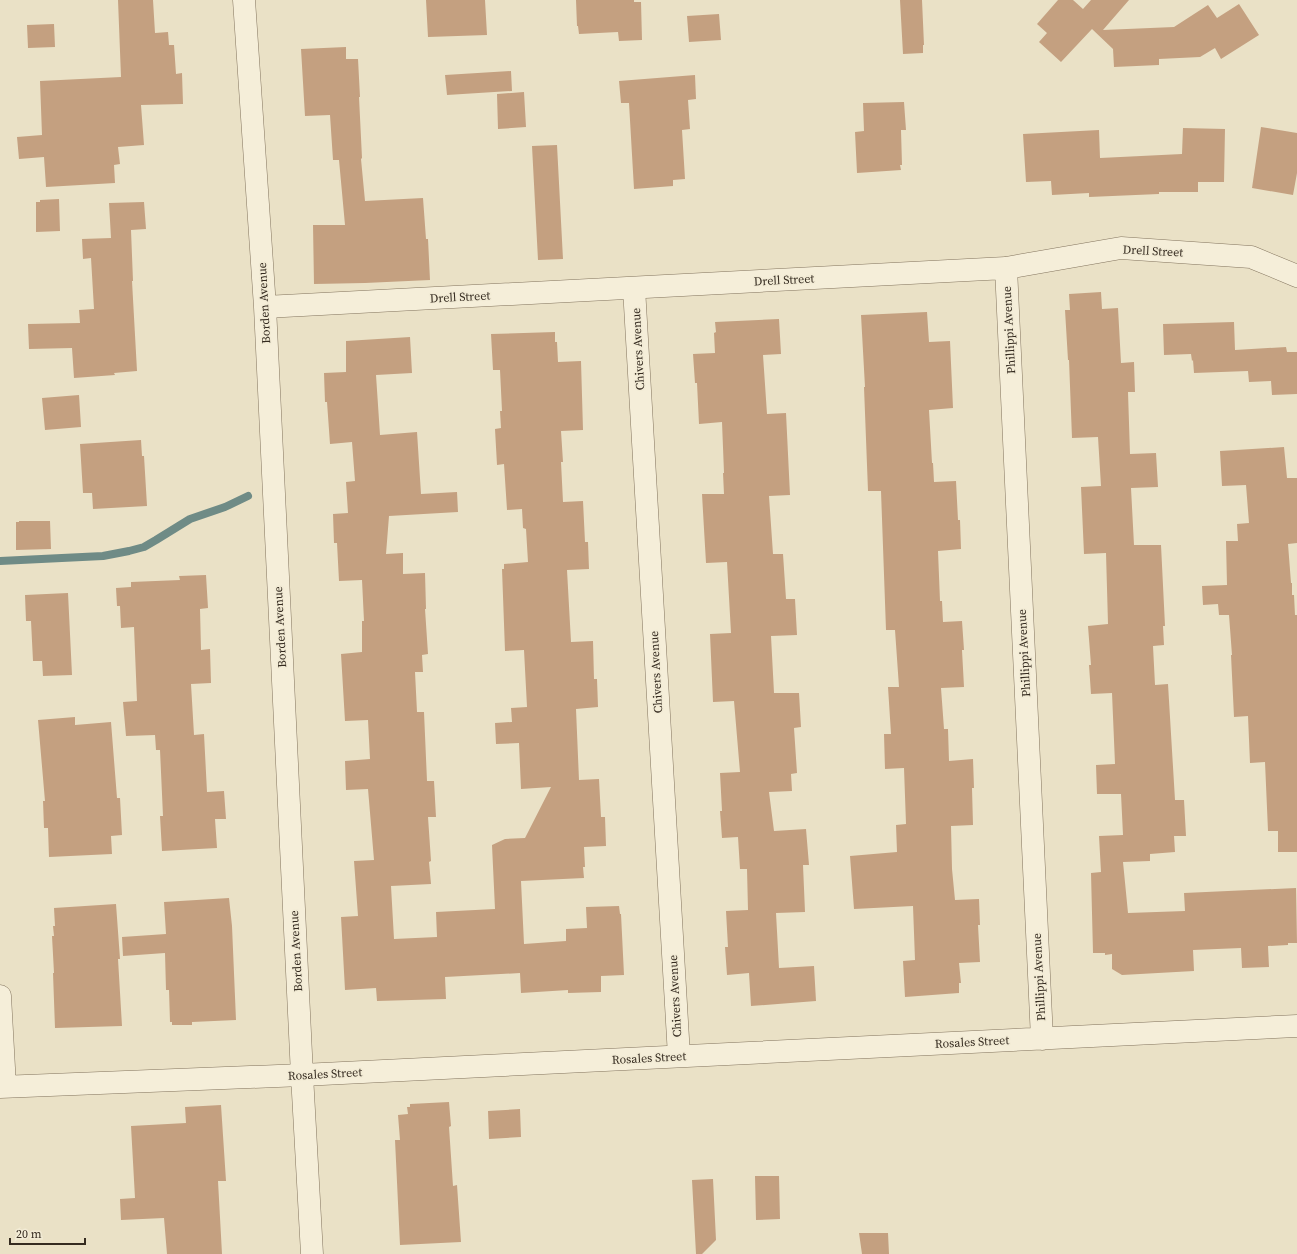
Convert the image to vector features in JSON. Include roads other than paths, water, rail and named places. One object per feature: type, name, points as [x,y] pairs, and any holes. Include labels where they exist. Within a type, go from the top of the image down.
[{"type":"street","name":"Borden Avenue","points":[[244,0],[264,307],[312,1254]]},
{"type":"street","name":"Drell Street","points":[[264,307],[1006,268],[1121,248],[1251,257],[1297,276]]},
{"type":"street","name":"Phillippi Avenue","points":[[1006,268],[1042,1038]]},
{"type":"street","name":"Chivers Avenue","points":[[634,288],[679,1056]]},
{"type":"street","points":[[0,996],[3,1087]]},
{"type":"street","name":"Rosales Street","points":[[3,1087],[302,1075],[1297,1026]]},
{"type":"waterway","points":[[0,561],[103,556],[129,551],[144,547],[190,519],[225,507],[248,496]]}]
